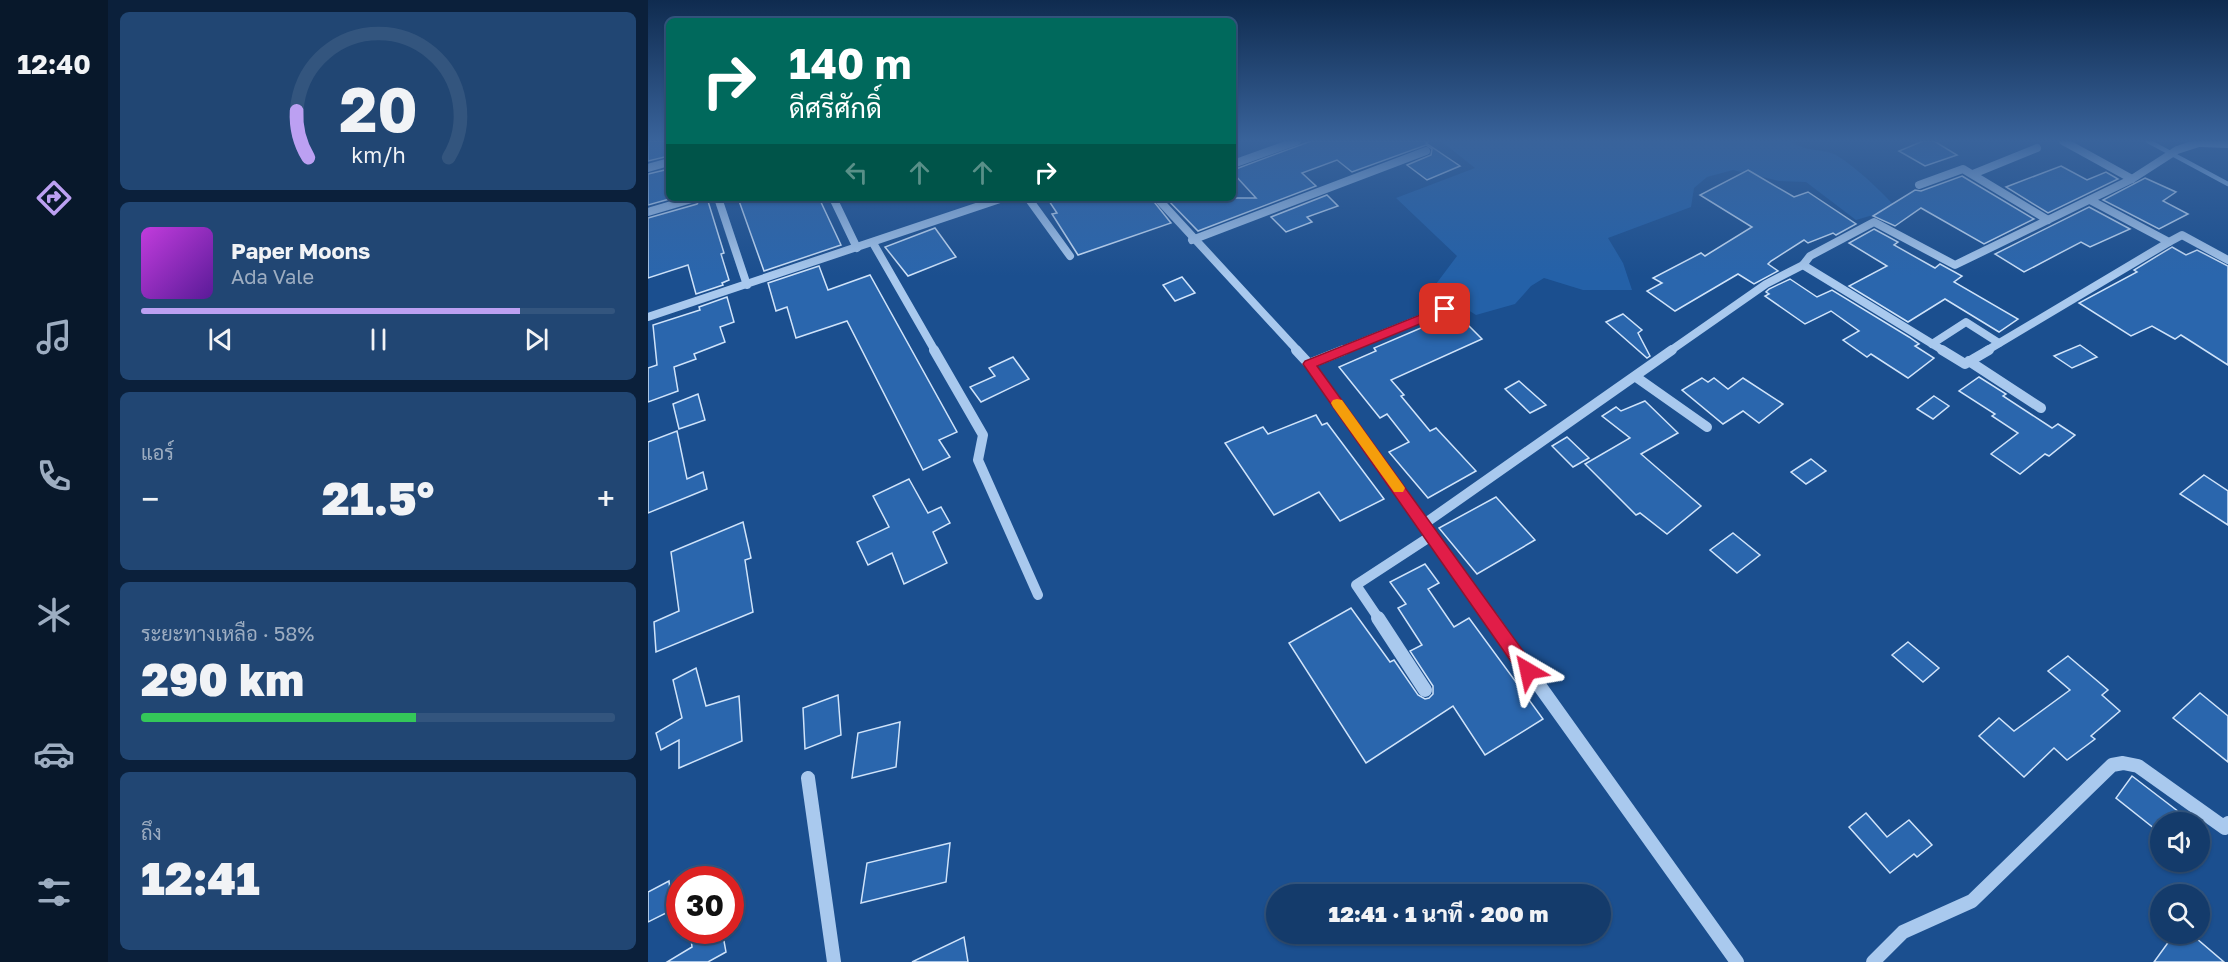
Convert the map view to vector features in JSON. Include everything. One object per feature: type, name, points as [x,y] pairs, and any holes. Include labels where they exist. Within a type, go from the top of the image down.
[{"type":"street","points":[[1192,240],[1334,186]]},
{"type":"street","points":[[1992,186],[2048,220]]},
{"type":"street","points":[[1424,524],[1766,284],[1803,265],[1810,256],[1874,222],[1955,265],[2118,186]]},
{"type":"street","points":[[2090,200],[2169,242]]},
{"type":"street","points":[[648,212],[685,201]]},
{"type":"street","points":[[719,201],[747,285]]},
{"type":"street","points":[[834,201],[857,248]]},
{"type":"street","points":[[648,316],[994,201]]},
{"type":"street","points":[[1030,201],[1070,256]]},
{"type":"street","points":[[1160,201],[1192,240],[1309,364],[1737,962]]},
{"type":"street","points":[[1803,265],[1965,364],[2182,235],[2228,260]]},
{"type":"street","points":[[873,243],[983,435],[978,460],[1038,596]]},
{"type":"street","points":[[1309,364],[1445,309]]},
{"type":"street","points":[[1932,344],[1966,322],[1999,343]]},
{"type":"street","points":[[1969,361],[2041,408]]},
{"type":"street","points":[[1636,377],[1707,427]]},
{"type":"street","points":[[1425,690],[1356,585],[1431,536]]},
{"type":"street","points":[[1873,962],[1904,932],[1972,902],[2108,767],[2115,764],[2126,762],[2138,766],[2225,828],[2228,823]]},
{"type":"street","points":[[808,778],[834,962]]},
{"type":"shaded area","points":[[1428,186],[1696,186],[1694,188],[1691,207],[1608,238],[1623,263],[1632,290],[1583,290],[1544,278],[1531,286],[1515,304],[1476,315],[1433,288],[1457,256],[1396,198]]},
{"type":"shaded area","points":[[1811,186],[1875,186],[1897,208],[1856,220]]},
{"type":"building","points":[[648,186],[666,186],[666,200],[648,205]]},
{"type":"building","points":[[1245,186],[1316,186],[1198,231],[1169,201],[1236,201],[1236,198],[1256,198]]},
{"type":"building","points":[[1717,186],[1775,186],[1794,197],[1808,192],[1856,224],[1836,235],[1833,233],[1808,243],[1804,240],[1768,264],[1778,271],[1754,284],[1738,274],[1675,311],[1647,291],[1662,283],[1653,278],[1701,253],[1705,256],[1752,227],[1700,195]]},
{"type":"building","points":[[1935,186],[1979,186],[2034,219],[1984,244],[1921,208],[1895,226],[1873,216],[1915,190],[1921,191]]},
{"type":"building","points":[[2009,186],[2104,186],[2048,213],[2006,187]]},
{"type":"building","points":[[2130,186],[2162,186],[2176,192],[2163,201],[2188,214],[2159,229],[2103,200]]},
{"type":"building","points":[[1327,195],[1338,206],[1307,217],[1312,222],[1286,232],[1271,217]]},
{"type":"building","points":[[699,201],[708,201],[724,253],[721,254],[729,280],[722,283],[723,285],[696,294],[688,265],[648,278],[648,218],[697,204]]},
{"type":"building","points":[[739,201],[820,201],[841,245],[764,271]]},
{"type":"building","points":[[1049,201],[1153,201],[1171,223],[1078,255],[1052,214],[1057,213]]},
{"type":"building","points":[[2089,207],[2130,229],[2090,247],[2081,242],[2024,272],[1995,254]]},
{"type":"building","points":[[935,228],[956,257],[908,276],[885,247]]},
{"type":"building","points":[[1874,229],[1898,242],[1894,245],[1935,268],[1940,264],[1962,276],[1954,282],[2018,319],[1999,332],[1945,299],[1908,322],[1849,286],[1887,266],[1849,243]]},
{"type":"building","points":[[2172,247],[2186,255],[2197,250],[2228,266],[2228,365],[2181,335],[2175,339],[2152,326],[2131,336],[2079,303],[2137,272],[2134,270]]},
{"type":"building","points":[[819,266],[828,290],[870,275],[957,432],[939,440],[950,457],[923,470],[847,321],[796,338],[787,307],[776,311],[768,283]]},
{"type":"building","points":[[1182,277],[1195,293],[1175,301],[1163,285]]},
{"type":"building","points":[[1790,279],[1817,297],[1832,290],[1909,337],[1919,344],[1915,346],[1934,358],[1908,378],[1871,354],[1867,357],[1843,340],[1859,331],[1831,311],[1805,324],[1765,296],[1769,294],[1766,292],[1769,289]]},
{"type":"building","points":[[727,297],[734,322],[720,327],[725,342],[694,354],[696,359],[674,367],[678,391],[648,402],[648,368],[657,365],[653,325],[700,310],[699,307]]},
{"type":"building","points":[[1456,313],[1482,339],[1391,380],[1430,431],[1436,428],[1476,471],[1428,498],[1389,452],[1409,442],[1387,414],[1380,418],[1339,367],[1376,351],[1374,348]]},
{"type":"building","points":[[1623,314],[1642,330],[1638,333],[1650,356],[1647,358],[1606,322]]},
{"type":"building","points":[[2080,345],[2097,357],[2072,368],[2054,356]]},
{"type":"building","points":[[1013,357],[1029,379],[981,402],[970,387],[995,376],[989,368]]},
{"type":"building","points":[[1979,377],[2006,394],[2003,396],[2052,428],[2058,424],[2075,435],[2049,456],[2045,454],[2020,474],[1991,454],[2018,433],[1992,416],[1995,414],[1959,391]]},
{"type":"building","points":[[1702,378],[1708,382],[1714,378],[1728,389],[1743,378],[1783,404],[1759,423],[1743,411],[1723,424],[1682,390]]},
{"type":"building","points":[[1519,381],[1546,405],[1530,413],[1505,389]]},
{"type":"building","points":[[698,394],[705,420],[679,429],[673,404]]},
{"type":"building","points":[[1934,396],[1949,406],[1933,419],[1917,409]]},
{"type":"building","points":[[1645,401],[1678,433],[1641,454],[1701,506],[1667,534],[1640,513],[1636,515],[1585,464],[1630,438],[1602,416],[1616,407],[1621,411]]},
{"type":"building","points":[[1316,415],[1322,425],[1327,423],[1384,499],[1340,521],[1319,492],[1274,515],[1225,443],[1263,427],[1268,434]]},
{"type":"building","points":[[677,431],[687,479],[703,472],[707,489],[648,513],[648,442]]},
{"type":"building","points":[[1567,437],[1589,458],[1573,467],[1552,446]]},
{"type":"building","points":[[1811,459],[1826,471],[1806,484],[1791,472]]},
{"type":"building","points":[[2204,475],[2228,491],[2228,525],[2180,494]]},
{"type":"building","points":[[909,479],[928,513],[941,507],[950,523],[933,532],[947,563],[904,584],[892,553],[868,565],[857,542],[889,527],[873,496]]},
{"type":"building","points":[[1496,497],[1535,540],[1477,574],[1439,528]]},
{"type":"building","points":[[743,522],[751,558],[745,560],[753,612],[656,652],[654,622],[679,611],[671,552]]},
{"type":"building","points":[[1733,533],[1760,555],[1737,573],[1710,550]]},
{"type":"building","points":[[1425,564],[1439,583],[1428,589],[1454,627],[1469,618],[1543,719],[1485,755],[1453,706],[1366,763],[1289,643],[1351,608],[1390,662],[1394,660],[1418,695],[1425,699],[1429,698],[1433,694],[1433,686],[1410,651],[1422,645],[1398,608],[1406,604],[1390,582]]},
{"type":"building","points":[[1908,642],[1939,668],[1923,682],[1892,655]]},
{"type":"building","points":[[2068,656],[2108,690],[2102,695],[2120,711],[2091,736],[2095,739],[2067,760],[2054,748],[2024,777],[1979,736],[1999,718],[2014,731],[2070,690],[2048,671]]},
{"type":"building","points":[[696,668],[706,706],[739,696],[742,741],[679,768],[679,740],[661,750],[656,733],[682,718],[673,680]]},
{"type":"building","points":[[2200,693],[2228,716],[2228,762],[2173,718]]},
{"type":"building","points":[[838,695],[841,735],[805,749],[803,708]]},
{"type":"building","points":[[900,722],[896,767],[852,778],[858,733]]},
{"type":"building","points":[[2132,776],[2179,812],[2150,812],[2150,825],[2116,798]]},
{"type":"building","points":[[1866,813],[1887,837],[1909,820],[1932,845],[1917,857],[1914,854],[1890,873],[1849,827]]},
{"type":"building","points":[[950,843],[946,882],[861,903],[867,863]]},
{"type":"building","points":[[666,883],[666,913],[648,922],[648,892]]},
{"type":"building","points":[[964,937],[968,962],[912,962]]},
{"type":"building","points":[[692,944],[725,944],[726,952],[708,962],[667,962],[692,947]]},
{"type":"building","points":[[2167,944],[2203,944],[2224,962],[2154,962]]},
{"type":"slow traffic","points":[[1337,403],[1398,488]]},
{"type":"route","points":[[1445,309],[1309,364],[1528,671]]}]
